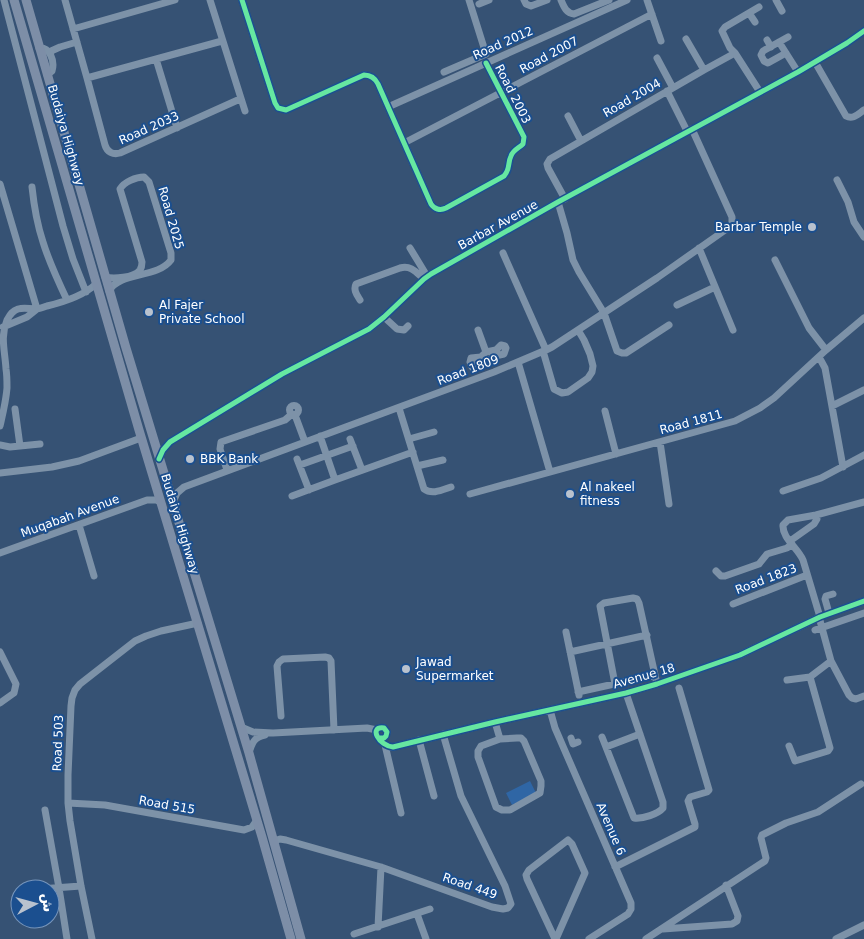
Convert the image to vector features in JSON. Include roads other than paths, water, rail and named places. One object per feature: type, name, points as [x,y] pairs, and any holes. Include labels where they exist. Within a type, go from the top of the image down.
[{"type":"main road","name":"Budaiya Highway","points":[[14,0],[141,438],[257,820],[291,939]]},
{"type":"main road","name":"Budaiya Highway","points":[[26,0],[153,440],[249,753],[301,939]]},
{"type":"main road","points":[[173,540],[183,537]]},
{"type":"street","points":[[4,0],[63,226],[86,292]]},
{"type":"street","name":"Road 2033","points":[[65,0],[105,145],[111,153],[120,153],[240,98]]},
{"type":"street","points":[[73,29],[175,0]]},
{"type":"street","points":[[210,0],[245,111]]},
{"type":"street","points":[[242,0],[278,108],[286,110],[361,76],[368,75],[376,80],[404,143]]},
{"type":"street","points":[[444,72],[486,54],[468,0]]},
{"type":"street","points":[[479,4],[489,0]]},
{"type":"street","points":[[524,0],[528,5],[533,6],[547,0]]},
{"type":"street","points":[[561,0],[566,10],[574,14],[609,0]]},
{"type":"street","name":"Road 2012","points":[[388,107],[627,0]]},
{"type":"street","points":[[647,0],[661,41]]},
{"type":"street","points":[[776,0],[782,12]]},
{"type":"street","points":[[759,7],[722,29],[722,34],[728,46],[735,53],[760,92]]},
{"type":"street","points":[[749,13],[755,22]]},
{"type":"street","name":"Road 2007","points":[[404,143],[652,14]]},
{"type":"street","name":"Barbar Avenue","points":[[159,459],[163,450],[170,442],[282,374],[363,332],[384,317],[425,278],[558,202],[863,35]]},
{"type":"street","points":[[786,53],[767,63],[761,56],[761,53],[769,43],[779,42],[788,37]]},
{"type":"street","points":[[686,39],[704,70]]},
{"type":"street","points":[[88,78],[222,41]]},
{"type":"street","points":[[49,52],[77,42]]},
{"type":"street","points":[[779,42],[798,72]]},
{"type":"street","points":[[40,48],[45,48],[49,52],[53,64],[51,72],[47,75]]},
{"type":"street","name":"Road 2004","points":[[565,199],[548,168],[547,164],[550,159],[735,53]]},
{"type":"street","name":"Road 1809","points":[[184,487],[399,408],[544,351],[604,313],[730,227],[733,219],[670,90],[657,58]]},
{"type":"street","points":[[156,59],[177,128]]},
{"type":"street","points":[[815,62],[846,116],[854,117],[864,110]]},
{"type":"street","name":"Road 2003","points":[[404,143],[432,206],[440,210],[504,176],[509,168],[511,154],[524,141],[486,63]]},
{"type":"street","points":[[568,116],[581,141]]},
{"type":"street","name":"Road 2025","points":[[109,291],[118,282],[152,271],[167,264],[170,260],[171,255],[149,182],[146,178],[142,177],[124,184],[120,190],[142,262]]},
{"type":"street","points":[[837,180],[848,202],[854,222],[864,237]]},
{"type":"street","points":[[0,184],[37,309]]},
{"type":"street","points":[[32,187],[42,242],[67,300]]},
{"type":"street","points":[[558,202],[576,266],[604,313],[618,352],[628,352],[669,325]]},
{"type":"street","points":[[410,248],[425,278]]},
{"type":"street","points":[[699,248],[733,330]]},
{"type":"street","points":[[503,253],[544,351],[554,389],[562,394],[588,378],[593,369],[588,347],[578,330]]},
{"type":"street","points":[[775,260],[809,328],[826,350]]},
{"type":"street","points":[[105,277],[117,278],[136,273],[141,269],[142,262]]},
{"type":"street","points":[[142,262],[152,271]]},
{"type":"street","points":[[360,300],[354,287],[356,284],[400,268],[410,267],[425,278]]},
{"type":"street","points":[[2,327],[27,317],[37,309],[86,292],[96,284]]},
{"type":"street","points":[[677,305],[715,287]]},
{"type":"street","points":[[0,426],[7,387],[2,327],[15,310],[28,307],[37,309]]},
{"type":"street","points":[[384,317],[397,329],[404,330],[408,326]]},
{"type":"street","name":"Road 1811","points":[[470,494],[735,421],[760,408],[774,398],[864,318]]},
{"type":"street","points":[[477,330],[484,358],[494,372]]},
{"type":"street","points":[[473,370],[484,358],[495,353]]},
{"type":"street","points":[[819,357],[825,368],[843,467]]},
{"type":"street","points":[[518,362],[550,472]]},
{"type":"street","points":[[832,406],[864,390]]},
{"type":"street","points":[[399,408],[423,487],[432,492],[450,487]]},
{"type":"street","points":[[15,409],[20,446]]},
{"type":"street","points":[[605,411],[616,454]]},
{"type":"street","points":[[227,470],[220,449],[222,442],[286,420],[293,415],[306,442]]},
{"type":"street","points":[[409,439],[434,432]]},
{"type":"street","points":[[320,436],[335,480]]},
{"type":"street","points":[[0,473],[79,462],[141,438]]},
{"type":"street","points":[[153,440],[170,442]]},
{"type":"street","points":[[309,490],[299,462],[326,456],[351,442],[362,470]]},
{"type":"street","points":[[660,442],[669,504]]},
{"type":"street","points":[[0,446],[40,444]]},
{"type":"street","points":[[292,496],[413,452]]},
{"type":"street","points":[[783,491],[821,478],[864,455]]},
{"type":"street","points":[[417,466],[442,460]]},
{"type":"street","points":[[147,500],[151,494],[154,482]]},
{"type":"street","points":[[167,484],[184,487]]},
{"type":"street","points":[[173,502],[177,493],[184,487]]},
{"type":"street","name":"Muqabah Avenue","points":[[0,553],[147,500],[153,499],[161,502]]},
{"type":"street","points":[[864,502],[786,521],[783,525],[783,530],[801,556],[820,617],[818,629],[832,661],[849,695],[856,699],[864,696]]},
{"type":"street","points":[[716,571],[720,576],[725,576],[759,564],[767,554],[787,548],[791,542],[814,524],[817,519],[816,515]]},
{"type":"street","points":[[79,525],[94,576]]},
{"type":"street","name":"Road 1823","points":[[733,604],[807,575]]},
{"type":"street","points":[[829,614],[825,599],[826,596],[833,594]]},
{"type":"street","points":[[615,684],[599,608],[604,603],[633,598],[638,599],[657,684]]},
{"type":"street","name":"Avenue 18","points":[[385,745],[393,747],[626,693],[657,684],[740,655],[820,617],[864,600]]},
{"type":"street","points":[[818,629],[864,613]]},
{"type":"street","name":"Road 503","points":[[92,939],[81,886],[68,803],[69,726],[72,698],[80,684],[140,639],[153,633],[198,624]]},
{"type":"street","points":[[566,632],[581,703]]},
{"type":"street","points":[[570,652],[646,635]]},
{"type":"street","points":[[0,652],[16,684],[14,692],[0,703]]},
{"type":"street","points":[[281,716],[277,666],[279,662],[283,659],[326,656],[331,663],[334,730]]},
{"type":"street","points":[[787,680],[810,677],[832,661]]},
{"type":"street","points":[[578,692],[655,675]]},
{"type":"street","points":[[789,746],[795,761],[830,748],[810,677]]},
{"type":"street","points":[[615,867],[695,827],[696,824],[688,799],[709,790],[679,688]]},
{"type":"street","points":[[602,737],[634,818],[640,819],[661,811],[664,808],[663,802],[626,693]]},
{"type":"street","name":"Avenue 6","points":[[550,710],[553,724],[630,900],[631,909],[626,916],[589,939]]},
{"type":"street","points":[[495,722],[500,739]]},
{"type":"street","points":[[241,727],[253,732],[273,733],[370,728],[397,746]]},
{"type":"street","points":[[249,753],[253,742],[257,738],[273,733]]},
{"type":"street","name":"Road 449","points":[[274,841],[286,840],[381,867],[492,907],[508,908],[511,904],[505,886],[461,796],[443,734]]},
{"type":"street","points":[[606,747],[640,734]]},
{"type":"street","points":[[379,735],[385,745],[401,813]]},
{"type":"street","points":[[521,738],[524,740],[541,780],[540,793],[510,810],[502,810],[496,807],[478,757],[478,751],[481,746],[500,739],[521,738]]},
{"type":"street","points":[[419,740],[434,796]]},
{"type":"street","points":[[564,748],[574,741]]},
{"type":"street","points":[[646,939],[765,861],[766,858],[760,838],[762,834],[818,812],[861,784]]},
{"type":"street","name":"Road 515","points":[[68,803],[105,805],[244,830],[252,827],[257,820]]},
{"type":"street","points":[[44,810],[57,879]]},
{"type":"street","points":[[568,840],[572,844],[585,873],[556,939],[526,875],[529,870],[568,840]]},
{"type":"street","points":[[378,927],[381,867]]},
{"type":"street","points":[[663,929],[732,924],[737,921],[738,916],[726,885]]},
{"type":"street","points":[[60,888],[81,886]]},
{"type":"street","points":[[60,895],[66,939]]},
{"type":"street","points":[[354,934],[430,909]]},
{"type":"street","points":[[417,914],[426,939]]},
{"type":"street","points":[[836,939],[864,925]]},
{"type":"place","name":"Barbar Temple","points":[[812,227]]},
{"type":"place","name":"Al Fajer Private School","points":[[149,312]]},
{"type":"place","name":"BBK Bank","points":[[190,459]]},
{"type":"place","name":"Al nakeel fitness","points":[[570,494]]},
{"type":"place","name":"Jawad Supermarket","points":[[406,669]]}]
